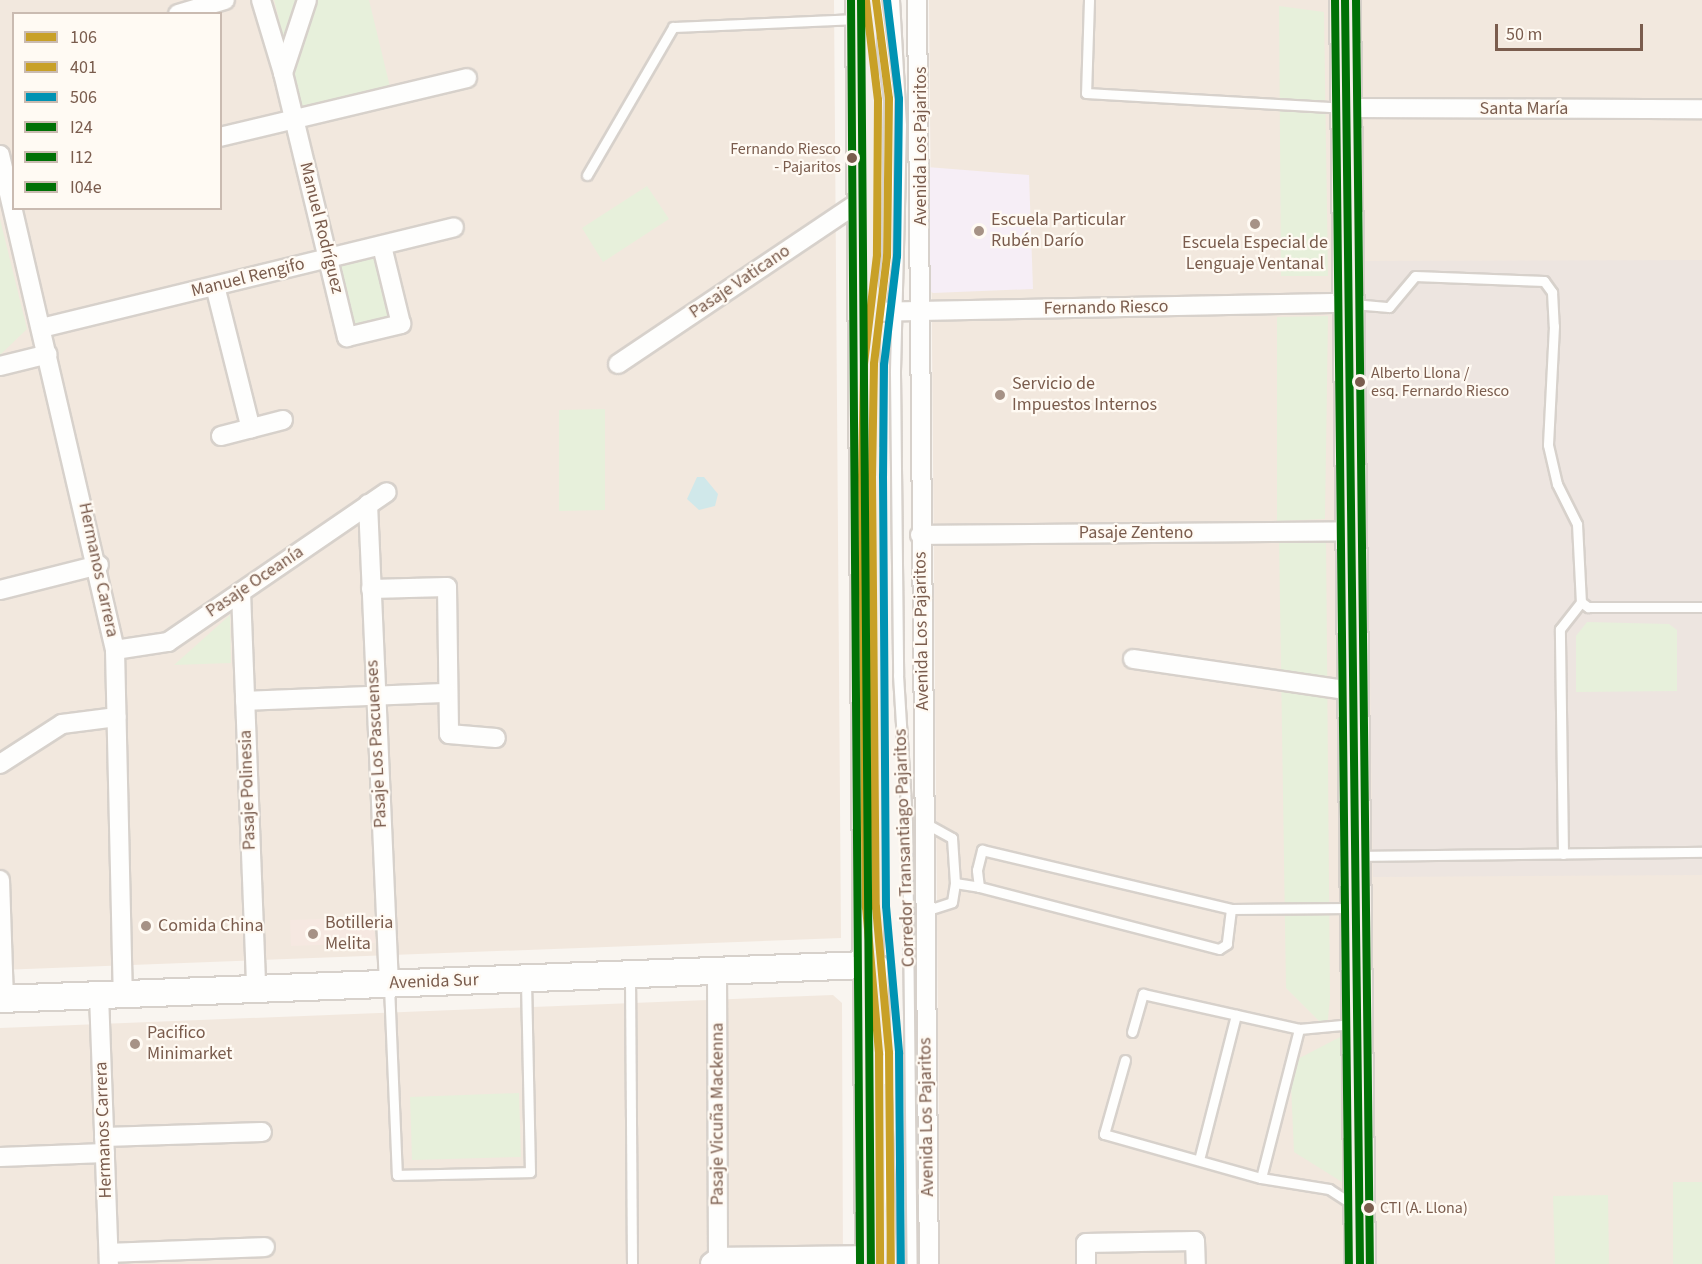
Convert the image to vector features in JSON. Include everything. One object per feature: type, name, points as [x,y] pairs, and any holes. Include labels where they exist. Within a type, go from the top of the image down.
[{"type":"main road","points":[[1345,0],[1360,1264]]},
{"type":"main road","points":[[866,6],[862,200],[880,312],[867,964],[878,1261]]},
{"type":"street","points":[[185,12],[225,0]]},
{"type":"street","name":"Manuel Rodríguez","points":[[261,0],[295,119],[347,337],[401,324],[382,246]]},
{"type":"street","points":[[283,74],[307,0]]},
{"type":"street","name":"Avenida Los Pajaritos","points":[[917,0],[924,312],[917,354],[925,824],[929,1264]]},
{"type":"street","points":[[222,137],[467,78]]},
{"type":"street","name":"Santa María","points":[[1347,108],[1702,109]]},
{"type":"street","name":"Hermanos Carrera","points":[[0,155],[12,206]]},
{"type":"street","name":"Pasaje Vaticano","points":[[618,364],[862,200]]},
{"type":"street","name":"Hermanos Carrera","points":[[13,210],[99,565],[115,650],[117,717],[111,995],[104,1145],[109,1258]]},
{"type":"street","name":"Manuel Rengifo","points":[[41,328],[454,227]]},
{"type":"street","points":[[215,286],[251,429]]},
{"type":"street","name":"Fernando Riesco","points":[[880,312],[1349,303]]},
{"type":"street","points":[[0,366],[48,354]]},
{"type":"street","points":[[221,436],[283,420]]},
{"type":"street","name":"Pasaje Oceanía","points":[[115,650],[168,642],[387,492]]},
{"type":"street","name":"Pasaje Los Pascuenses","points":[[369,504],[375,696],[389,984]]},
{"type":"street","name":"Pasaje Zenteno","points":[[920,535],[1352,531]]},
{"type":"street","points":[[0,590],[99,565]]},
{"type":"street","points":[[371,589],[447,587],[447,693],[451,737],[496,738]]},
{"type":"street","name":"Pasaje Polinesia","points":[[241,592],[256,989]]},
{"type":"street","points":[[1133,659],[1353,691]]},
{"type":"street","points":[[244,701],[447,693]]},
{"type":"street","points":[[0,765],[62,724],[117,717]]},
{"type":"street","points":[[0,880],[2,999]]},
{"type":"street","name":"Avenida Sur","points":[[2,999],[867,964]]},
{"type":"street","name":"Pasaje Vicuña Mackenna","points":[[717,971],[713,1260],[878,1261]]},
{"type":"street","points":[[0,1157],[104,1145],[262,1132]]},
{"type":"street","points":[[1086,1264],[1086,1243],[1195,1241],[1196,1264]]},
{"type":"street","points":[[109,1258],[236,1256],[265,1247]]},
{"type":"lane","name":"Corredor Transantiago Pajaritos","points":[[878,1261],[889,1053],[876,907],[873,476],[880,312],[902,136],[894,0]]},
{"type":"lane","points":[[1089,0],[1086,93],[1347,108]]},
{"type":"lane","name":"Corredor Transantiago Pajaritos","points":[[866,6],[889,99],[887,256],[880,312],[907,823],[912,1264]]},
{"type":"lane","points":[[587,175],[673,27],[866,6]]},
{"type":"lane","points":[[1349,303],[1368,310],[1389,307],[1415,276],[1544,281],[1552,292],[1554,326],[1548,445],[1557,484],[1577,524],[1581,602],[1560,628],[1563,854]]},
{"type":"lane","points":[[1581,602],[1588,607],[1702,607]]},
{"type":"lane","points":[[925,824],[952,838],[955,883],[952,902],[925,911]]},
{"type":"lane","points":[[979,887],[982,850],[1231,909],[1356,907]]},
{"type":"lane","points":[[1355,856],[1702,852]]},
{"type":"lane","points":[[955,883],[979,887],[1219,949],[1227,944],[1231,909]]},
{"type":"lane","points":[[630,974],[632,1264]]},
{"type":"lane","points":[[389,984],[397,1175],[530,1172],[526,978]]},
{"type":"lane","points":[[1132,1032],[1143,994],[1299,1029],[1357,1023]]},
{"type":"lane","points":[[1199,1160],[1236,1015]]},
{"type":"lane","points":[[1261,1178],[1299,1029]]},
{"type":"lane","points":[[1125,1060],[1104,1134],[1261,1178],[1329,1189],[1359,1209]]},
{"type":"shaded area","points":[[0,0],[834,0],[841,938],[0,970]]},
{"type":"shaded area","points":[[929,0],[1702,0],[1702,1264],[940,1264]]},
{"type":"shaded area","name":"Escuela Particular Rubén Darío","points":[[927,167],[1029,175],[1033,289],[933,293],[926,288]]},
{"type":"shaded area","points":[[1702,260],[1702,875],[1373,877],[1364,261]]},
{"type":"shaded area","points":[[374,917],[375,943],[291,946],[290,920]]},
{"type":"shaded area","points":[[833,995],[842,1003],[843,1264],[0,1264],[0,1028]]},
{"type":"green space","points":[[274,0],[301,0],[286,47]]},
{"type":"green space","points":[[314,0],[369,0],[390,87],[301,109],[292,71]]},
{"type":"green space","points":[[1279,6],[1324,12],[1328,276],[1281,276]]},
{"type":"green space","points":[[647,186],[669,219],[603,262],[582,228]]},
{"type":"green space","points":[[0,219],[27,329],[0,355]]},
{"type":"green space","points":[[378,256],[393,320],[352,330],[336,266]]},
{"type":"green space","points":[[1328,316],[1325,519],[1277,521],[1277,317]]},
{"type":"green space","points":[[605,409],[605,510],[559,511],[559,410]]},
{"type":"green space","points":[[1326,538],[1330,998],[1327,1029],[1286,988],[1279,539]]},
{"type":"green space","points":[[230,615],[231,663],[174,665]]},
{"type":"green space","points":[[1587,622],[1669,624],[1677,630],[1677,691],[1576,692],[1576,636]]},
{"type":"green space","points":[[1342,1036],[1342,1182],[1294,1152],[1290,1063]]},
{"type":"green space","points":[[519,1093],[521,1157],[412,1160],[410,1097]]},
{"type":"green space","points":[[1673,1182],[1702,1182],[1702,1264],[1673,1264]]},
{"type":"green space","points":[[1608,1195],[1609,1264],[1555,1264],[1553,1196]]},
{"type":"water","points":[[697,477],[704,477],[718,494],[715,506],[699,510],[687,499]]},
{"type":"transit line","name":"I12","points":[[851,0],[860,1264]]},
{"type":"transit line","name":"I24","points":[[861,0],[871,1264]]},
{"type":"transit line","name":"106","points":[[876,0],[889,99],[887,256],[874,364],[872,476],[876,907],[889,1053],[891,1264]]},
{"type":"transit line","name":"506","points":[[887,0],[899,99],[897,256],[884,365],[886,906],[899,1053],[901,1264]]},
{"type":"transit line","name":"I12","points":[[1335,0],[1349,1264]]},
{"type":"transit line","name":"I24","points":[[1345,0],[1360,1264]]},
{"type":"transit line","name":"I04e","points":[[1356,0],[1370,1264]]},
{"type":"transit line","name":"401","points":[[866,1],[878,100],[877,255],[864,364],[862,476],[866,907],[879,1054],[880,1264]]},
{"type":"place","name":"Fernando Riesco - Pajaritos","points":[[852,158]]},
{"type":"place","name":"Escuela Especial de Lenguaje Ventanal","points":[[1255,224]]},
{"type":"place","name":"Escuela Particular Rubén Darío","points":[[979,231]]},
{"type":"place","name":"Alberto Llona / esq. Fernardo Riesco","points":[[1360,382]]},
{"type":"place","name":"Servicio de Impuestos Internos","points":[[1000,395]]},
{"type":"place","name":"Comida China","points":[[146,926]]},
{"type":"place","name":"Botilleria Melita","points":[[313,934]]},
{"type":"place","name":"Pacifico Minimarket","points":[[135,1044]]},
{"type":"place","name":"CTI (A. Llona)","points":[[1369,1208]]}]
